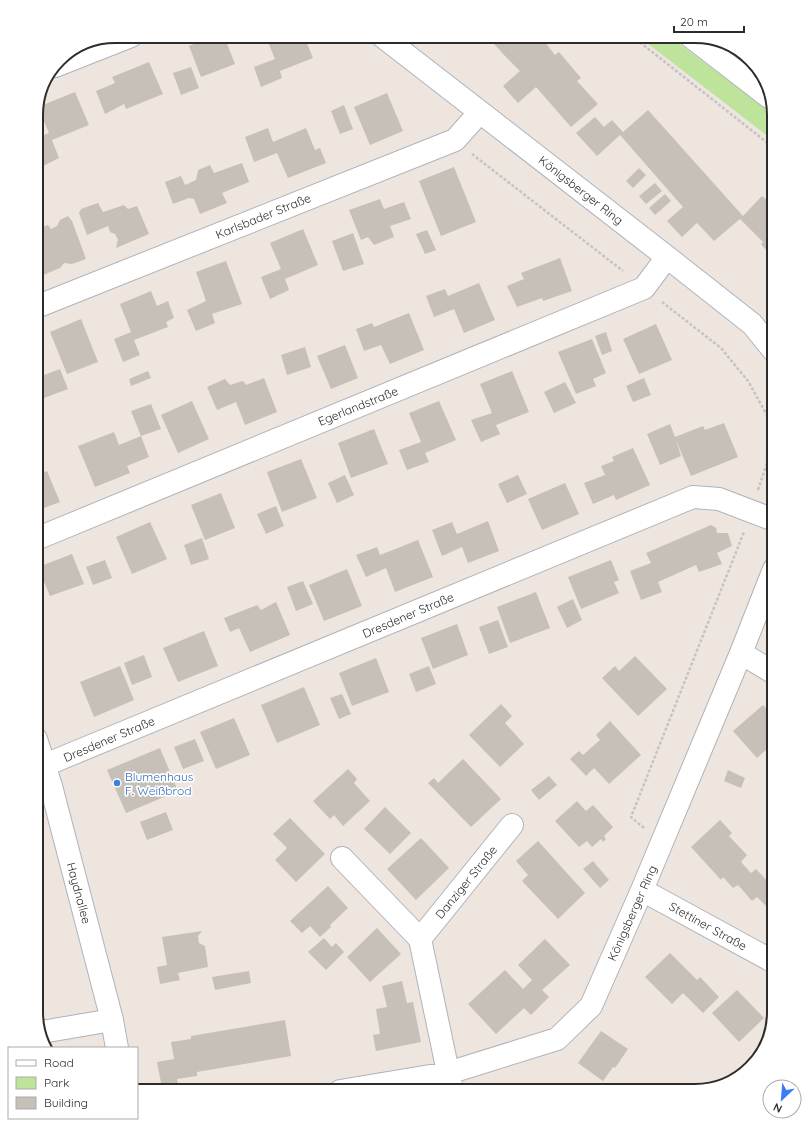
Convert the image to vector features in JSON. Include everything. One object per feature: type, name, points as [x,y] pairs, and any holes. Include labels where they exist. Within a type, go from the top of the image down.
[{"type":"street","points":[[68,61],[113,43]]},
{"type":"street","name":"Königsberger Ring","points":[[391,43],[752,324],[767,342]]},
{"type":"street","points":[[699,43],[763,92]]},
{"type":"street","name":"Karlsbader Straße","points":[[43,304],[455,140],[480,112]]},
{"type":"street","points":[[644,288],[667,257]]},
{"type":"street","name":"Egerlandstraße","points":[[43,536],[644,288]]},
{"type":"street","name":"Dresdener Straße","points":[[45,765],[693,497],[719,499],[767,517]]},
{"type":"street","name":"Königsberger Ring","points":[[426,1084],[450,1082],[557,1039],[591,1006],[663,841],[767,587]]},
{"type":"street","points":[[741,653],[767,669]]},
{"type":"street","name":"Haydnallee","points":[[43,759],[118,1047]]},
{"type":"street","name":"Danziger Straße","points":[[420,938],[512,825]]},
{"type":"street","points":[[342,858],[420,938],[450,1082]]},
{"type":"street","name":"Stettiner Straße","points":[[642,890],[767,958]]},
{"type":"street","points":[[46,1031],[112,1020]]},
{"type":"path","points":[[641,43],[767,142]]},
{"type":"path","points":[[455,140],[721,348],[748,381],[767,415]]},
{"type":"path","points":[[663,841],[649,833],[631,817],[752,511],[767,463]]},
{"type":"green space","points":[[647,43],[678,43],[764,107],[766,109],[767,115],[767,136]]},
{"type":"building","points":[[196,43],[227,43],[235,64],[201,77],[189,46]]},
{"type":"building","points":[[268,43],[307,43],[313,58],[280,71],[282,78],[261,87],[254,67],[275,59]]},
{"type":"building","points":[[493,43],[546,43],[555,55],[559,52],[581,78],[577,81],[598,104],[571,127],[536,87],[518,103],[503,86],[520,71]]},
{"type":"building","points":[[149,62],[163,94],[126,109],[124,104],[105,114],[96,91],[115,83],[112,77]]},
{"type":"building","points":[[191,67],[199,88],[181,95],[173,73]]},
{"type":"building","points":[[75,92],[89,125],[52,140],[59,158],[43,166],[43,135],[49,133],[43,119],[44,105]]},
{"type":"building","points":[[387,93],[403,131],[370,145],[354,107]]},
{"type":"building","points":[[344,105],[353,129],[340,134],[331,111]]},
{"type":"building","points":[[648,110],[743,216],[762,196],[767,200],[767,251],[761,244],[763,242],[740,219],[714,241],[697,223],[682,237],[667,221],[683,207],[620,135],[597,156],[576,133],[595,117],[604,127],[612,120],[623,132]]},
{"type":"building","points":[[268,128],[273,142],[306,128],[315,150],[320,148],[326,163],[288,178],[277,153],[254,162],[245,137]]},
{"type":"building","points":[[242,163],[249,182],[222,193],[227,203],[200,214],[194,199],[189,198],[173,204],[165,182],[181,176],[185,185],[196,180],[198,170],[210,165],[214,173]]},
{"type":"building","points":[[454,167],[476,222],[441,236],[419,181]]},
{"type":"building","points":[[639,168],[646,175],[633,188],[626,181]]},
{"type":"building","points":[[655,183],[662,191],[646,204],[639,196]]},
{"type":"building","points":[[665,194],[671,201],[655,215],[649,208]]},
{"type":"building","points":[[380,199],[384,209],[404,202],[411,219],[390,226],[394,237],[374,245],[368,237],[361,240],[349,210]]},
{"type":"building","points":[[98,203],[103,212],[124,205],[128,209],[137,206],[149,234],[116,248],[118,239],[115,234],[110,232],[108,226],[87,235],[79,213],[81,209]]},
{"type":"building","points":[[68,216],[72,221],[86,259],[72,264],[64,263],[60,268],[43,275],[43,227],[48,225],[51,229],[57,226],[60,220]]},
{"type":"building","points":[[303,229],[318,265],[285,279],[289,290],[270,299],[261,277],[281,269],[270,243]]},
{"type":"building","points":[[427,230],[436,250],[425,254],[416,234]]},
{"type":"building","points":[[353,233],[364,264],[343,271],[332,241]]},
{"type":"building","points":[[560,258],[572,291],[543,301],[542,298],[517,307],[507,286],[524,279],[521,273]]},
{"type":"building","points":[[226,261],[242,304],[212,314],[215,323],[196,331],[187,310],[206,301],[196,272]]},
{"type":"building","points":[[479,283],[495,320],[464,333],[454,309],[434,317],[426,296],[445,289],[448,296]]},
{"type":"building","points":[[151,291],[157,306],[168,301],[174,318],[166,322],[168,327],[134,340],[140,355],[123,362],[114,339],[131,332],[120,304]]},
{"type":"building","points":[[409,313],[424,350],[390,364],[381,345],[364,351],[356,329],[372,323],[374,327]]},
{"type":"building","points":[[81,319],[98,362],[67,374],[50,332]]},
{"type":"building","points":[[656,324],[672,360],[639,374],[623,339]]},
{"type":"building","points":[[606,332],[612,351],[602,355],[595,336]]},
{"type":"building","points":[[592,339],[606,373],[593,379],[596,386],[576,394],[558,352]]},
{"type":"building","points":[[345,345],[358,378],[331,389],[317,356]]},
{"type":"building","points":[[305,347],[311,367],[287,375],[281,355]]},
{"type":"building","points":[[60,369],[68,389],[43,398],[43,375]]},
{"type":"building","points":[[148,371],[151,378],[131,386],[129,379]]},
{"type":"building","points":[[512,371],[529,412],[496,425],[500,434],[481,442],[471,420],[492,413],[480,384]]},
{"type":"building","points":[[264,378],[277,412],[245,425],[236,402],[217,410],[207,387],[225,379],[230,385],[243,381],[246,385]]},
{"type":"building","points":[[644,378],[651,395],[633,402],[626,386]]},
{"type":"building","points":[[565,382],[576,403],[554,413],[544,392]]},
{"type":"building","points":[[192,401],[209,439],[178,453],[161,415]]},
{"type":"building","points":[[439,401],[456,440],[425,453],[429,462],[407,470],[399,450],[421,442],[409,413]]},
{"type":"building","points":[[151,404],[161,429],[141,436],[131,411]]},
{"type":"building","points":[[724,423],[738,457],[691,476],[676,440],[681,456],[660,465],[647,434],[670,424],[675,437],[703,426],[705,430]]},
{"type":"building","points":[[374,429],[388,464],[351,478],[338,443]]},
{"type":"building","points":[[114,432],[119,445],[141,436],[149,457],[127,466],[130,473],[95,487],[78,446]]},
{"type":"building","points":[[633,448],[650,485],[616,500],[614,495],[593,504],[584,483],[605,475],[601,466],[614,461],[612,457]]},
{"type":"building","points":[[301,459],[317,498],[282,512],[267,472]]},
{"type":"building","points":[[47,471],[60,502],[43,508],[43,473]]},
{"type":"building","points":[[345,475],[354,495],[337,503],[328,483]]},
{"type":"building","points":[[518,475],[527,494],[507,503],[498,484]]},
{"type":"building","points":[[565,483],[579,514],[542,530],[528,499]]},
{"type":"building","points":[[221,493],[235,528],[205,540],[191,505]]},
{"type":"building","points":[[276,506],[284,526],[266,534],[257,514]]},
{"type":"building","points":[[488,521],[499,551],[468,563],[462,547],[442,556],[432,530],[452,522],[457,534]]},
{"type":"building","points":[[150,522],[167,559],[132,574],[116,537]]},
{"type":"building","points":[[711,525],[716,528],[717,533],[728,533],[732,546],[717,553],[722,564],[699,572],[696,565],[658,582],[662,592],[641,600],[630,571],[651,563],[646,553]]},
{"type":"building","points":[[202,538],[209,559],[191,565],[184,545]]},
{"type":"building","points":[[418,540],[433,577],[395,592],[386,568],[366,577],[356,555],[377,547],[380,555]]},
{"type":"building","points":[[72,554],[84,584],[50,596],[43,579],[43,565]]},
{"type":"building","points":[[105,560],[112,578],[93,585],[86,567]]},
{"type":"building","points":[[611,560],[619,580],[614,582],[619,593],[581,609],[568,577]]},
{"type":"building","points":[[347,569],[362,606],[324,621],[309,585]]},
{"type":"building","points":[[303,581],[313,604],[296,611],[287,587]]},
{"type":"building","points":[[536,592],[550,628],[510,643],[497,607]]},
{"type":"building","points":[[573,599],[582,620],[567,628],[557,607]]},
{"type":"building","points":[[276,602],[290,635],[250,652],[239,628],[230,632],[224,618],[257,605],[261,610]]},
{"type":"building","points":[[498,620],[508,647],[489,654],[479,627]]},
{"type":"building","points":[[457,624],[468,655],[433,669],[421,638]]},
{"type":"building","points":[[204,631],[218,666],[178,682],[163,648]]},
{"type":"building","points":[[144,655],[152,677],[132,685],[124,663]]},
{"type":"building","points":[[635,656],[667,689],[638,716],[602,678],[615,666],[619,671]]},
{"type":"building","points":[[376,658],[389,692],[352,706],[339,673]]},
{"type":"building","points":[[120,666],[134,700],[94,717],[80,682]]},
{"type":"building","points":[[429,666],[436,684],[416,692],[409,674]]},
{"type":"building","points":[[304,687],[320,725],[277,743],[261,705]]},
{"type":"building","points":[[342,694],[351,714],[339,719],[330,698]]},
{"type":"building","points":[[501,704],[512,716],[505,723],[524,744],[500,767],[469,735]]},
{"type":"building","points":[[763,705],[767,709],[767,749],[757,758],[733,731]]},
{"type":"building","points":[[234,718],[250,755],[216,769],[200,732]]},
{"type":"building","points":[[610,721],[641,755],[609,784],[594,768],[586,776],[570,759],[579,751],[583,755],[600,740],[596,735]]},
{"type":"building","points":[[195,739],[204,761],[183,769],[174,747]]},
{"type":"building","points":[[160,748],[178,791],[126,813],[107,770]]},
{"type":"building","points":[[463,759],[501,799],[471,827],[428,783],[434,778],[438,783]]},
{"type":"building","points":[[348,769],[357,779],[354,783],[370,801],[343,826],[334,815],[330,819],[313,801]]},
{"type":"building","points":[[728,770],[745,778],[741,788],[724,781]]},
{"type":"building","points":[[549,776],[557,785],[539,800],[531,790]]},
{"type":"building","points":[[577,801],[586,811],[593,805],[613,827],[604,836],[606,839],[603,842],[601,839],[592,847],[587,841],[579,847],[555,821]]},
{"type":"building","points":[[385,807],[411,833],[390,854],[364,829]]},
{"type":"building","points":[[166,812],[173,830],[147,840],[140,822]]},
{"type":"building","points":[[290,818],[325,854],[296,882],[275,860],[287,848],[273,834]]},
{"type":"building","points":[[720,820],[732,833],[729,836],[747,855],[741,862],[751,873],[756,869],[767,881],[767,907],[757,897],[752,901],[738,885],[733,888],[723,877],[721,880],[691,847]]},
{"type":"building","points":[[421,838],[449,868],[416,900],[387,869]]},
{"type":"building","points":[[538,841],[585,893],[558,919],[522,881],[528,875],[516,861]]},
{"type":"building","points":[[593,861],[609,880],[600,888],[583,869]]},
{"type":"building","points":[[328,886],[348,908],[320,937],[310,926],[302,933],[290,921]]},
{"type":"building","points":[[377,928],[401,954],[370,982],[347,957]]},
{"type":"building","points":[[202,931],[198,936],[199,943],[205,946],[208,967],[178,973],[180,980],[160,984],[157,967],[167,965],[162,937]]},
{"type":"building","points":[[324,938],[332,947],[336,943],[344,952],[326,970],[308,952]]},
{"type":"building","points":[[545,939],[570,965],[542,990],[549,997],[531,1015],[524,1008],[496,1034],[468,1004],[505,970],[523,989],[532,980],[518,965]]},
{"type":"building","points":[[670,953],[697,980],[700,977],[719,997],[703,1013],[683,993],[672,1004],[645,977]]},
{"type":"building","points":[[249,971],[251,983],[215,990],[212,977]]},
{"type":"building","points":[[402,981],[407,1003],[413,1002],[421,1042],[376,1051],[373,1035],[380,1034],[376,1009],[387,1007],[382,986]]},
{"type":"building","points":[[737,990],[764,1018],[739,1042],[712,1013]]},
{"type":"building","points":[[285,1020],[291,1056],[197,1072],[197,1076],[177,1079],[178,1084],[161,1084],[157,1062],[174,1059],[171,1042],[191,1039],[191,1036]]},
{"type":"building","points":[[601,1031],[628,1049],[615,1068],[613,1067],[603,1081],[578,1063]]},
{"type":"place","name":"Blumenhaus F. Weißbrod","points":[[117,783]]}]
